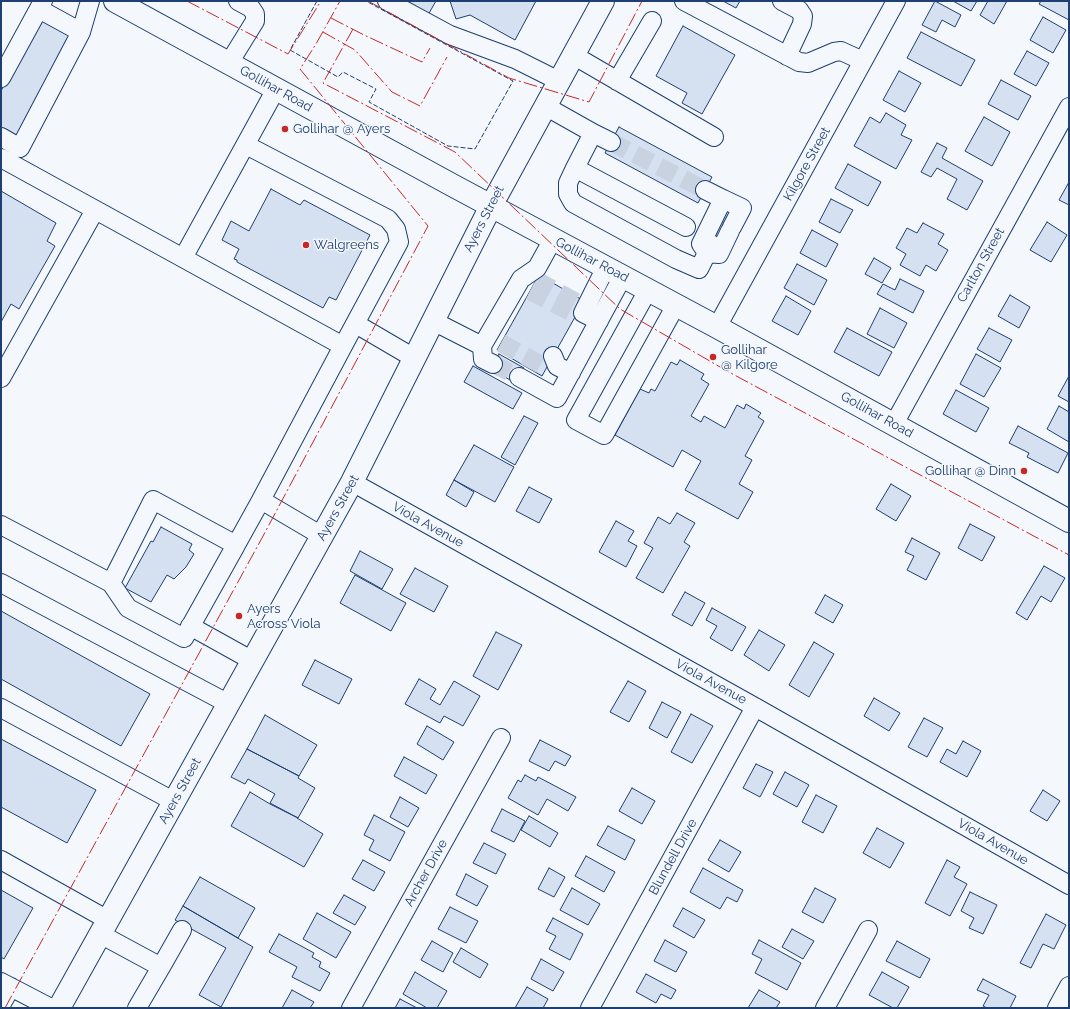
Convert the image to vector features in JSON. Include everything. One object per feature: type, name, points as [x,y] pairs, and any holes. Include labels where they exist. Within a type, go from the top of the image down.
[{"type":"main road","name":"Gollihar Road","points":[[115,1],[491,206],[718,327],[1069,521]]},
{"type":"main road","name":"Ayers Street","points":[[59,1008],[352,482],[491,206],[603,1]]},
{"type":"street","points":[[1,137],[20,148],[81,32],[90,1]]},
{"type":"street","points":[[229,63],[255,20],[258,8],[251,8],[238,1]]},
{"type":"street","points":[[387,1],[450,35],[515,59],[559,82]]},
{"type":"street","points":[[684,1],[799,62],[808,63],[834,52],[841,51],[863,61]]},
{"type":"street","points":[[782,1],[799,10],[803,16],[802,24],[787,56]]},
{"type":"street","name":"Kilgore Street","points":[[718,327],[896,1]]},
{"type":"street","points":[[1,78],[41,5],[81,32]]},
{"type":"street","points":[[617,81],[652,21]]},
{"type":"street","points":[[573,55],[714,137]]},
{"type":"street","points":[[183,258],[276,88]]},
{"type":"street","points":[[545,106],[611,142]]},
{"type":"street","name":"Carlton Street","points":[[894,424],[1069,107]]},
{"type":"street","points":[[593,133],[568,183],[568,194],[573,203],[676,259],[699,269],[707,253],[742,208],[705,190]]},
{"type":"street","points":[[1,525],[111,583],[128,608],[184,638],[262,500],[399,242],[396,229],[388,219],[246,145]]},
{"type":"street","points":[[1,158],[343,346]]},
{"type":"street","points":[[575,168],[686,227]]},
{"type":"street","points":[[707,253],[701,244],[728,202]]},
{"type":"street","points":[[1,378],[95,210]]},
{"type":"street","points":[[493,364],[483,359],[529,283],[553,239]]},
{"type":"street","points":[[599,321],[580,311],[614,272]]},
{"type":"street","points":[[518,377],[558,398],[557,366],[599,321],[614,272]]},
{"type":"street","points":[[648,290],[576,420],[604,435],[676,305]]},
{"type":"street","points":[[433,321],[496,338]]},
{"type":"street","points":[[356,324],[414,358]]},
{"type":"street","name":"Viola Avenue","points":[[352,482],[755,707],[1069,885]]},
{"type":"street","points":[[111,583],[153,500],[236,545]]},
{"type":"street","points":[[262,500],[322,536]]},
{"type":"street","points":[[1,583],[228,704]]},
{"type":"street","points":[[190,626],[253,661]]},
{"type":"street","name":"Blundell Drive","points":[[590,1008],[755,707]]},
{"type":"street","points":[[1,708],[175,802]]},
{"type":"street","name":"Archer Drive","points":[[351,1008],[501,738]]},
{"type":"street","points":[[1,860],[104,927],[160,967]]},
{"type":"street","points":[[137,1008],[182,930]]},
{"type":"street","points":[[825,1008],[868,930]]},
{"type":"street","points":[[1,1005],[6,985],[51,1008]]},
{"type":"street","points":[[1057,1008],[1069,986]]},
{"type":"building","points":[[406,1],[436,1],[428,15]]},
{"type":"building","points":[[450,1],[536,1],[515,40],[470,15],[456,19]]},
{"type":"building","points":[[723,1],[740,1],[736,8]]},
{"type":"building","points":[[935,1],[961,15],[955,27],[942,20],[936,32],[922,25]]},
{"type":"building","points":[[953,1],[977,1],[971,11]]},
{"type":"building","points":[[988,1],[1007,1],[994,24],[980,15]]},
{"type":"building","points":[[1041,1],[1069,1],[1069,20],[1039,4]]},
{"type":"building","points":[[1043,17],[1066,30],[1053,53],[1030,40]]},
{"type":"building","points":[[39,18],[72,35],[19,138],[1,129],[1,91]]},
{"type":"building","points":[[683,26],[735,55],[702,114],[682,103],[687,93],[656,76]]},
{"type":"building","points":[[921,32],[975,60],[961,86],[907,58]]},
{"type":"building","points":[[1027,51],[1049,63],[1036,86],[1014,74]]},
{"type":"building","points":[[899,71],[921,83],[905,112],[883,100]]},
{"type":"building","points":[[1001,80],[1031,96],[1018,120],[988,104]]},
{"type":"building","points":[[886,113],[906,125],[901,135],[912,140],[896,169],[854,146],[870,117],[880,123]]},
{"type":"building","points":[[984,117],[1010,132],[992,166],[965,151]]},
{"type":"building","points":[[619,127],[712,177],[698,203],[605,153]]},
{"type":"building","points":[[937,143],[947,148],[942,158],[983,181],[967,210],[947,199],[957,179],[937,168],[931,177],[921,172]]},
{"type":"building","points":[[848,164],[881,182],[868,206],[835,188]]},
{"type":"building","points":[[1069,182],[1069,205],[1059,200]]},
{"type":"building","points":[[271,189],[300,205],[304,200],[370,235],[336,300],[329,297],[323,308],[237,262],[237,260],[234,259],[239,249],[222,240],[231,221],[249,231]]},
{"type":"building","points":[[1,191],[56,223],[47,241],[55,246],[19,309],[11,304],[1,322]]},
{"type":"building","points":[[831,199],[853,210],[840,233],[819,222]]},
{"type":"building","points":[[1047,222],[1067,235],[1051,262],[1030,250]]},
{"type":"building","points":[[923,223],[944,234],[938,244],[948,250],[936,271],[926,265],[920,276],[900,265],[906,254],[896,248],[907,228],[917,233]]},
{"type":"building","points":[[812,230],[838,244],[826,267],[800,253]]},
{"type":"building","points":[[874,258],[891,268],[882,283],[865,274]]},
{"type":"building","points":[[797,264],[827,280],[814,305],[784,288]]},
{"type":"building","points":[[539,275],[584,301],[542,376],[497,350]]},
{"type":"building","points":[[900,279],[924,291],[913,313],[877,294],[883,284],[895,290]]},
{"type":"building","points":[[1010,295],[1030,307],[1019,328],[998,316]]},
{"type":"building","points":[[786,296],[811,311],[798,335],[772,321]]},
{"type":"building","points":[[880,308],[907,323],[894,348],[867,334]]},
{"type":"building","points":[[847,328],[892,352],[879,376],[834,352]]},
{"type":"building","points":[[989,328],[1012,340],[1000,362],[977,349]]},
{"type":"building","points":[[499,354],[524,368],[515,383],[490,368]]},
{"type":"building","points":[[976,354],[1001,368],[984,397],[960,384]]},
{"type":"building","points":[[680,360],[704,374],[701,379],[709,384],[691,416],[701,422],[704,416],[725,428],[737,405],[744,409],[746,404],[761,413],[758,417],[764,421],[745,456],[752,460],[739,484],[753,492],[738,519],[685,490],[701,461],[682,450],[673,467],[615,435],[640,389],[649,393],[651,389],[655,391],[671,362],[677,365]]},
{"type":"building","points":[[473,366],[522,393],[513,409],[464,382]]},
{"type":"building","points":[[1069,376],[1069,402],[1058,396]]},
{"type":"building","points":[[956,390],[989,408],[976,432],[943,414]]},
{"type":"building","points":[[1059,406],[1069,412],[1069,442],[1047,429]]},
{"type":"building","points":[[524,416],[538,423],[515,465],[501,457]]},
{"type":"building","points":[[1018,426],[1068,453],[1058,473],[1027,457],[1029,453],[1009,443]]},
{"type":"building","points":[[474,445],[514,467],[495,502],[454,480]]},
{"type":"building","points":[[454,480],[474,492],[466,507],[446,495]]},
{"type":"building","points":[[891,484],[911,496],[896,521],[876,509]]},
{"type":"building","points":[[529,487],[552,499],[539,523],[516,511]]},
{"type":"building","points":[[677,513],[695,523],[684,542],[690,546],[663,593],[636,578],[653,548],[644,543],[658,517],[670,524]]},
{"type":"building","points":[[616,521],[634,531],[628,541],[637,546],[626,567],[599,552]]},
{"type":"building","points":[[970,524],[995,537],[982,561],[958,548]]},
{"type":"building","points":[[161,527],[192,544],[189,550],[194,554],[186,567],[174,579],[167,575],[151,602],[125,588],[151,541],[153,542]]},
{"type":"building","points":[[912,538],[940,553],[926,580],[907,570],[914,556],[905,552]]},
{"type":"building","points":[[360,551],[393,569],[382,589],[350,571]]},
{"type":"building","points":[[1044,566],[1065,578],[1051,602],[1041,596],[1027,620],[1016,613]]},
{"type":"building","points":[[415,568],[448,586],[434,612],[400,594]]},
{"type":"building","points":[[355,575],[406,603],[391,631],[340,603]]},
{"type":"building","points":[[685,592],[705,603],[692,626],[672,615]]},
{"type":"building","points":[[825,595],[843,605],[833,623],[815,613]]},
{"type":"building","points":[[712,608],[746,627],[732,651],[710,638],[717,626],[706,620]]},
{"type":"building","points":[[1,611],[150,694],[121,746],[1,679]]},
{"type":"building","points":[[759,630],[785,645],[769,671],[744,655]]},
{"type":"building","points":[[496,632],[522,645],[498,690],[473,676]]},
{"type":"building","points":[[814,642],[834,654],[809,697],[789,685]]},
{"type":"building","points":[[315,660],[352,679],[339,704],[302,685]]},
{"type":"building","points":[[419,679],[436,689],[430,699],[440,705],[454,681],[480,696],[463,726],[444,716],[440,723],[405,704]]},
{"type":"building","points":[[628,681],[646,691],[629,722],[610,712]]},
{"type":"building","points":[[874,698],[900,713],[889,731],[864,716]]},
{"type":"building","points":[[662,702],[681,712],[667,738],[649,728]]},
{"type":"building","points":[[691,714],[713,726],[692,763],[671,752]]},
{"type":"building","points":[[265,715],[317,745],[299,776],[247,749]]},
{"type":"building","points":[[924,718],[943,728],[927,757],[908,747]]},
{"type":"building","points":[[427,726],[454,742],[443,760],[417,744]]},
{"type":"building","points":[[1,739],[96,790],[67,843],[1,807]]},
{"type":"building","points":[[540,740],[571,756],[565,766],[555,761],[549,771],[529,761]]},
{"type":"building","points":[[963,741],[981,751],[967,777],[940,762],[947,749],[956,754]]},
{"type":"building","points":[[247,749],[299,776],[298,778],[315,788],[298,818],[270,803],[275,794],[248,779],[245,784],[231,777]]},
{"type":"building","points":[[404,757],[437,775],[426,794],[394,776]]},
{"type":"building","points":[[756,764],[773,772],[760,797],[743,788]]},
{"type":"building","points":[[785,772],[809,785],[797,807],[773,794]]},
{"type":"building","points":[[525,775],[536,781],[538,777],[576,797],[568,811],[547,799],[538,815],[508,798],[518,780],[521,782]]},
{"type":"building","points":[[632,788],[655,801],[642,824],[619,811]]},
{"type":"building","points":[[1043,790],[1060,801],[1047,821],[1030,811]]},
{"type":"building","points":[[250,792],[298,818],[323,834],[304,867],[231,826]]},
{"type":"building","points":[[816,795],[837,806],[823,833],[802,822]]},
{"type":"building","points":[[400,797],[419,808],[408,827],[390,817]]},
{"type":"building","points":[[502,809],[525,821],[514,842],[491,831]]},
{"type":"building","points":[[374,815],[405,832],[390,861],[369,850],[374,840],[364,835]]},
{"type":"building","points":[[529,816],[558,833],[550,847],[521,830]]},
{"type":"building","points":[[608,826],[635,840],[625,860],[597,845]]},
{"type":"building","points":[[877,828],[904,843],[890,868],[863,853]]},
{"type":"building","points":[[720,840],[741,852],[729,872],[708,860]]},
{"type":"building","points":[[484,843],[506,854],[496,874],[473,863]]},
{"type":"building","points":[[586,856],[615,872],[604,892],[575,876]]},
{"type":"building","points":[[363,860],[385,872],[374,891],[352,879]]},
{"type":"building","points":[[947,860],[960,867],[954,877],[967,884],[950,916],[925,903]]},
{"type":"building","points":[[549,868],[565,877],[554,897],[538,889]]},
{"type":"building","points":[[703,868],[743,890],[737,902],[727,897],[720,909],[690,892]]},
{"type":"building","points":[[466,874],[488,886],[477,906],[456,895]]},
{"type":"building","points":[[200,877],[255,908],[238,938],[183,906]]},
{"type":"building","points":[[572,888],[600,904],[588,925],[560,910]]},
{"type":"building","points":[[815,888],[836,899],[823,923],[802,912]]},
{"type":"building","points":[[1,890],[33,908],[4,959],[1,957]]},
{"type":"building","points":[[970,892],[997,905],[983,934],[969,928],[974,918],[961,911]]},
{"type":"building","points":[[344,895],[366,907],[355,925],[333,913]]},
{"type":"building","points":[[183,906],[253,947],[221,1007],[199,995],[226,948],[175,920]]},
{"type":"building","points":[[450,907],[478,921],[466,943],[438,929]]},
{"type":"building","points":[[683,908],[705,920],[694,938],[673,926]]},
{"type":"building","points":[[317,913],[351,932],[336,958],[303,939]]},
{"type":"building","points":[[1046,914],[1066,925],[1054,949],[1043,944],[1031,968],[1020,963]]},
{"type":"building","points":[[553,918],[583,934],[570,960],[549,949],[556,936],[546,931]]},
{"type":"building","points":[[792,929],[814,941],[803,959],[782,947]]},
{"type":"building","points":[[279,934],[314,953],[312,957],[321,962],[319,967],[330,973],[320,991],[292,977],[297,967],[269,952]]},
{"type":"building","points":[[665,940],[687,952],[676,972],[654,961]]},
{"type":"building","points":[[759,940],[801,963],[787,990],[755,973],[762,959],[752,954]]},
{"type":"building","points":[[432,941],[453,953],[443,972],[421,960]]},
{"type":"building","points":[[897,941],[930,959],[920,978],[886,961]]},
{"type":"building","points":[[461,948],[488,964],[480,978],[453,962]]},
{"type":"building","points":[[541,959],[564,972],[553,991],[531,979]]},
{"type":"building","points":[[415,972],[447,991],[437,1008],[427,1008],[403,994]]},
{"type":"building","points":[[882,972],[909,987],[897,1008],[893,1008],[869,995]]},
{"type":"building","points":[[646,974],[676,990],[671,999],[661,994],[656,1003],[636,992]]},
{"type":"building","points":[[983,979],[1016,996],[1010,1008],[987,1008],[983,1006],[989,995],[977,990]]},
{"type":"building","points":[[527,987],[548,999],[543,1008],[515,1008]]},
{"type":"building","points":[[292,990],[314,1002],[310,1008],[282,1008]]},
{"type":"building","points":[[759,990],[780,1002],[776,1008],[748,1008]]},
{"type":"building","points":[[400,999],[417,1008],[395,1008]]},
{"type":"tunnel","points":[[611,142],[705,190]]},
{"type":"tunnel","points":[[721,226],[724,221]]},
{"type":"tunnel","points":[[536,280],[578,303]]},
{"type":"tunnel","points":[[530,291],[576,315]]},
{"type":"tunnel","points":[[501,343],[547,368]]},
{"type":"tunnel","points":[[493,364],[519,377]]},
{"type":"fence","points":[[317,1],[290,50],[338,77],[343,72],[376,89],[369,102],[448,146],[475,149],[513,81],[366,1]]},
{"type":"power","points":[[187,1],[288,54],[321,1]]},
{"type":"power","points":[[5,1008],[262,538],[428,226],[300,69],[340,1]]},
{"type":"power","points":[[368,1],[509,78],[589,102],[642,1]]},
{"type":"power","points":[[331,18],[422,62],[430,48]]},
{"type":"power","points":[[353,29],[323,83],[455,152],[620,309],[727,371],[1069,555]]},
{"type":"power","points":[[323,32],[355,50],[392,92],[420,106],[447,57]]},
{"type":"place","name":"Gollihar @ Ayers","points":[[285,129]]},
{"type":"place","name":"Walgreens","points":[[306,245]]},
{"type":"place","name":"Gollihar @ Kilgore","points":[[713,357]]},
{"type":"place","name":"Gollihar @ Dinn","points":[[1024,471]]},
{"type":"place","name":"Ayers Across Viola","points":[[239,616]]}]
